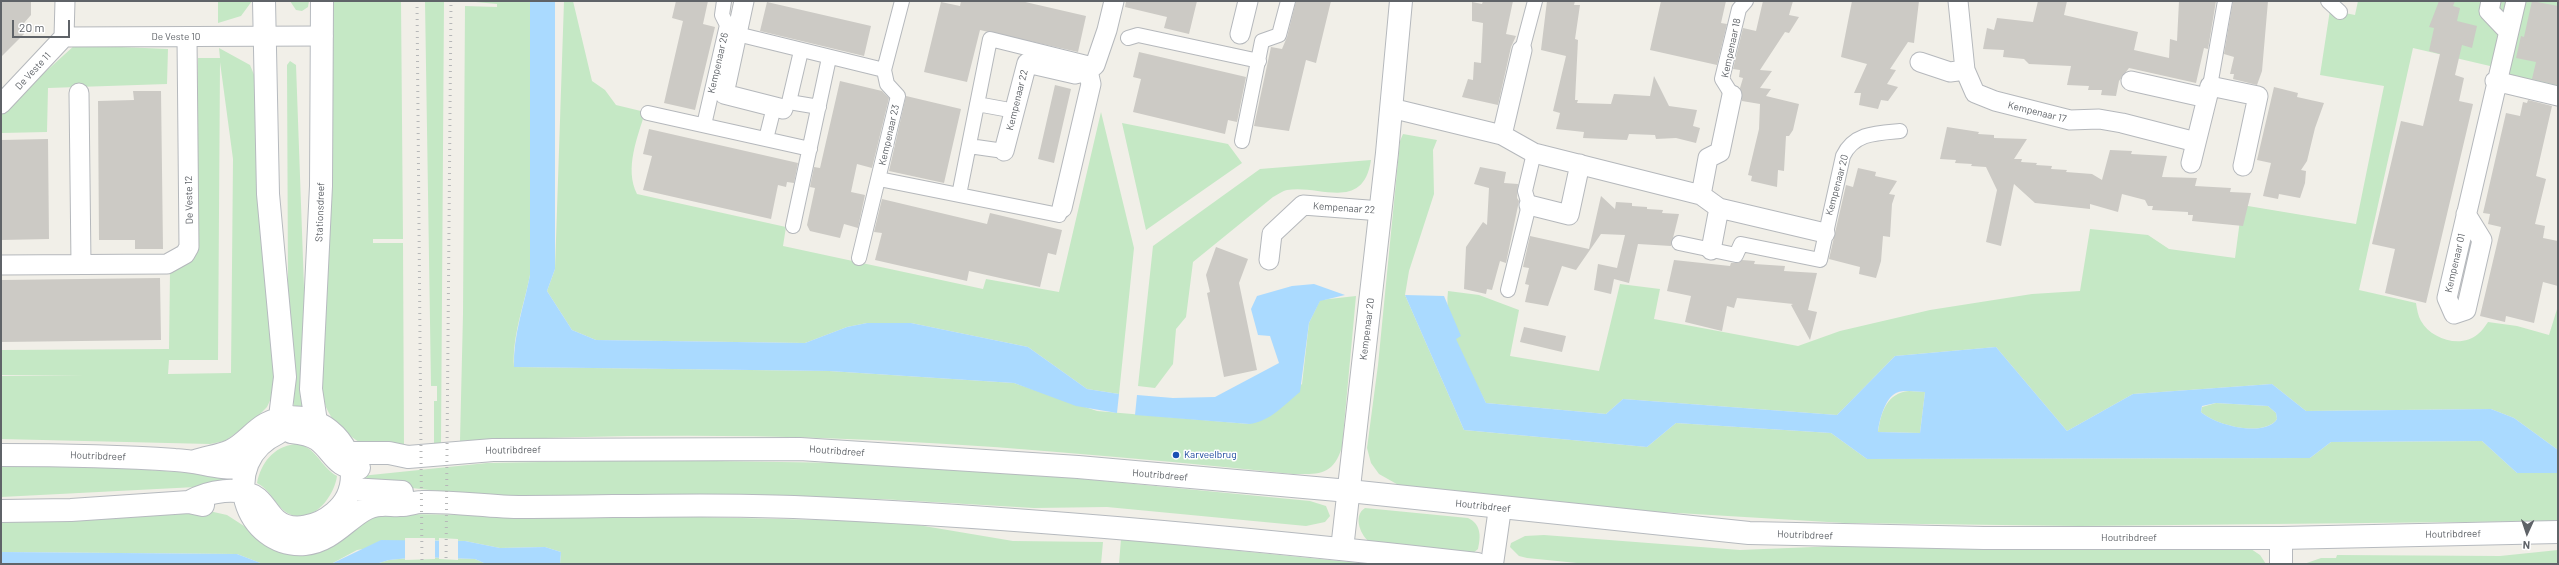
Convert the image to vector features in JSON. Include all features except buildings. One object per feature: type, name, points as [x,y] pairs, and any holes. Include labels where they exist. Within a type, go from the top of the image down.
[{"type":"main road","points":[[264,1],[268,194],[285,377],[279,426]]},
{"type":"main road","name":"Stationsdreef","points":[[316,422],[311,388],[321,186],[322,1]]},
{"type":"main road","name":"Kempenaar 20","points":[[1342,549],[1381,211],[1402,1]]},
{"type":"main road","points":[[1,511],[72,510],[189,502],[203,494],[245,498],[258,499],[280,524],[298,527],[317,524],[327,519],[341,507],[350,470],[339,438],[328,428],[316,422],[302,418],[279,426],[258,446],[244,467],[245,498],[255,520],[268,534],[279,540],[294,544],[308,544],[332,536],[359,513],[376,504],[402,505],[419,501],[498,507],[791,507],[1039,521],[1342,549],[1477,564]]},
{"type":"main road","name":"Houtribdreef","points":[[195,461],[230,451],[246,441],[267,423],[279,426]]},
{"type":"main road","points":[[279,426],[290,432],[306,433],[317,439],[339,464],[404,492],[419,501]]},
{"type":"main road","name":"Houtribdreef","points":[[350,470],[384,467],[408,457],[493,450],[800,449],[1078,467],[1349,491],[1749,533],[1984,538],[2280,538],[2558,532]]},
{"type":"main road","name":"Houtribdreef","points":[[1,455],[98,455],[195,461],[212,468],[226,469],[244,467]]},
{"type":"main road","points":[[1492,564],[1500,508]]},
{"type":"main road","points":[[2280,538],[2281,564]]},
{"type":"street","points":[[64,37],[65,1]]},
{"type":"street","name":"Kempenaar 26","points":[[704,125],[727,25],[722,15],[724,1]]},
{"type":"street","name":"Kempenaar 26","points":[[744,1],[724,94],[782,106],[818,107]]},
{"type":"street","points":[[884,70],[902,1]]},
{"type":"street","points":[[1062,208],[1091,84],[1092,68],[1108,30],[1114,1]]},
{"type":"street","points":[[1235,56],[1248,1]]},
{"type":"street","points":[[1242,140],[1262,42],[1280,35],[1288,1]]},
{"type":"street","points":[[1502,135],[1535,1]]},
{"type":"street","name":"Kempenaar 18","points":[[1732,95],[1722,79],[1739,8],[1746,1]]},
{"type":"street","points":[[2191,163],[2208,92],[2225,1]]},
{"type":"street","points":[[2328,1],[2340,12]]},
{"type":"street","points":[[2491,1],[2489,11],[2508,31]]},
{"type":"street","points":[[2466,214],[2495,81],[2516,1]]},
{"type":"street","name":"Kempenaar 17","points":[[1959,3],[1965,70],[1975,93],[1995,101],[2070,120],[2099,119],[2122,123],[2196,142]]},
{"type":"street","name":"Kempenaar 26","points":[[737,34],[829,58],[884,70]]},
{"type":"street","points":[[1128,38],[1138,35],[1259,61]]},
{"type":"street","name":"De Veste 10","points":[[64,37],[187,38],[322,36]]},
{"type":"street","name":"De Veste 11","points":[[1,104],[64,37]]},
{"type":"street","name":"De Veste 12","points":[[1,265],[167,264],[185,254],[190,247],[187,38]]},
{"type":"street","points":[[959,195],[990,39],[1092,68]]},
{"type":"street","points":[[766,139],[782,106],[801,51]]},
{"type":"street","points":[[793,226],[829,58]]},
{"type":"street","points":[[1920,62],[1950,72],[1965,70]]},
{"type":"street","name":"Kempenaar 22","points":[[1004,151],[1027,63],[1075,74],[1092,68]]},
{"type":"street","name":"Kempenaar 23","points":[[859,258],[898,96],[887,84],[884,70]]},
{"type":"street","points":[[2131,81],[2208,92],[2258,96],[2243,166]]},
{"type":"street","points":[[2495,81],[2558,96]]},
{"type":"street","points":[[79,93],[81,264]]},
{"type":"street","points":[[1701,195],[1708,158],[1720,152],[1732,95]]},
{"type":"street","points":[[977,104],[1014,111]]},
{"type":"street","points":[[1391,108],[1502,135],[1534,153],[1701,195],[1719,208],[1825,232]]},
{"type":"street","points":[[648,113],[810,149]]},
{"type":"street","name":"Kempenaar 20","points":[[1679,243],[1736,255],[1741,244],[1820,260],[1843,156],[1849,144],[1870,134],[1900,131]]},
{"type":"street","points":[[969,146],[1004,151]]},
{"type":"street","points":[[1508,290],[1529,205],[1525,191],[1534,153]]},
{"type":"street","points":[[1529,205],[1569,215],[1580,164]]},
{"type":"street","name":"Kempenaar 23","points":[[879,179],[1059,215],[1062,208]]},
{"type":"street","name":"Kempenaar 22","points":[[1270,260],[1272,234],[1303,205],[1381,211]]},
{"type":"street","points":[[1711,250],[1719,208]]},
{"type":"green space","points":[[218,1],[252,1],[241,16],[218,23]]},
{"type":"green space","points":[[290,1],[309,1],[308,7],[302,11],[296,10]]},
{"type":"green space","points":[[333,1],[401,1],[403,239],[373,239],[373,243],[403,243],[404,447],[369,445],[362,443],[348,434],[331,416],[326,407],[321,388],[319,353]]},
{"type":"green space","points":[[425,1],[444,1],[441,443],[434,443],[434,401],[437,401],[437,386],[431,386]]},
{"type":"green space","points":[[465,1],[530,1],[530,275],[517,332],[514,367],[829,371],[1014,383],[1097,411],[1249,424],[1302,384],[1309,323],[1320,300],[1356,296],[1342,447],[1338,456],[1334,463],[1324,471],[1310,474],[1293,474],[998,447],[879,440],[685,436],[460,441],[463,314],[465,6],[497,7],[497,4]]},
{"type":"green space","points":[[564,1],[573,1],[592,81],[605,90],[616,105],[645,112],[636,142],[632,163],[633,184],[637,194],[786,227],[783,246],[983,289],[986,279],[1059,292],[1101,112],[1134,248],[1119,394],[1087,389],[1028,347],[911,323],[867,323],[847,327],[805,343],[596,340],[572,330],[547,291],[555,269]]},
{"type":"green space","points":[[2358,1],[2558,1],[2558,87],[2500,74],[2490,66],[2413,48],[2359,290],[2416,303],[2421,321],[2432,333],[2447,340],[2455,341],[2463,341],[2471,338],[2479,333],[2488,322],[2517,326],[2549,335],[2558,306],[2558,450],[2514,418],[2491,409],[2306,411],[2272,384],[2133,394],[2067,431],[1996,347],[1895,356],[1837,415],[1623,399],[1606,414],[1486,403],[1459,349],[1450,320],[1448,291],[1479,295],[1519,310],[1510,356],[1599,371],[1620,284],[1660,289],[1654,319],[1798,346],[1840,331],[1930,310],[2032,294],[2080,291],[2090,229],[2148,235],[2169,249],[2235,258],[2242,205],[2356,224],[2384,86],[2320,75],[2330,10],[2355,15]]},
{"type":"green space","points":[[75,45],[168,49],[167,84],[48,88],[47,132],[1,133],[1,112]]},
{"type":"green space","points":[[219,48],[250,65],[255,77],[276,326],[274,392],[267,407],[255,419],[225,441],[210,444],[1,439],[1,376],[84,375],[1,375],[1,350],[169,349],[170,272],[195,254],[198,58],[220,58]],"holes":[[[220,62],[233,159],[231,373],[168,374],[169,360],[218,360]]]},
{"type":"green space","points":[[290,61],[296,65],[306,343],[302,408],[294,408],[288,286],[287,65]]},
{"type":"green space","points":[[1122,123],[1228,144],[1242,163],[1146,230]]},
{"type":"green space","points":[[1403,134],[1437,140],[1433,150],[1434,194],[1409,271],[1405,295],[1464,430],[1647,447],[1676,423],[1831,433],[1867,459],[2310,458],[2331,442],[2482,441],[2517,473],[2558,473],[2558,521],[2080,526],[1845,523],[1644,511],[1402,487],[1379,474],[1371,463],[1367,448],[1378,365],[1400,141]]},
{"type":"green space","points":[[1371,160],[1366,176],[1359,186],[1349,191],[1338,193],[1299,189],[1283,191],[1273,197],[1193,262],[1186,317],[1176,329],[1173,364],[1155,388],[1138,386],[1153,246],[1260,169]]},
{"type":"green space","points":[[1909,391],[1925,392],[1920,433],[1878,432],[1881,417],[1886,405],[1895,395]]},
{"type":"green space","points":[[2216,403],[2268,406],[2276,413],[2277,419],[2271,425],[2262,428],[2239,428],[2217,421],[2201,412],[2202,407]]},
{"type":"green space","points":[[295,444],[308,448],[331,472],[337,476],[331,494],[325,502],[310,514],[302,516],[292,515],[283,510],[266,489],[257,483],[262,469],[269,457],[280,449]]},
{"type":"green space","points":[[651,460],[845,463],[1021,473],[1310,501],[1326,506],[1330,516],[1325,522],[1306,526],[1107,507],[1034,508],[881,499],[635,495],[518,496],[455,493],[361,482],[361,476],[487,463]]},
{"type":"green space","points":[[1,463],[80,465],[234,476],[235,485],[1,497]]},
{"type":"green space","points":[[1365,508],[1468,518],[1478,527],[1480,540],[1478,549],[1473,553],[1371,543],[1364,536],[1359,526],[1359,516]]},
{"type":"green space","points":[[209,511],[227,515],[258,535],[359,526],[375,517],[392,514],[702,517],[900,522],[1013,541],[1103,542],[1101,564],[560,564],[561,552],[545,547],[500,548],[465,541],[418,540],[357,550],[331,564],[263,564],[237,554],[1,552],[1,519]]},
{"type":"green space","points":[[1544,535],[1740,550],[1837,546],[2251,549],[2260,555],[2266,564],[1587,564],[1527,558],[1519,556],[1510,547],[1511,543],[1525,536]]},
{"type":"green space","points":[[1121,539],[1369,564],[1119,564]]},
{"type":"green space","points":[[2558,550],[2558,564],[2304,564],[2321,558],[2336,558],[2337,555],[2500,556]]},
{"type":"green space","points":[[419,557],[475,559],[486,564],[376,564],[389,560]]},
{"type":"water","points":[[530,1],[555,1],[555,269],[547,291],[572,330],[596,340],[805,343],[847,327],[867,323],[911,323],[1028,347],[1087,389],[1119,394],[1117,413],[1076,406],[1014,383],[829,371],[514,367],[515,343],[530,275]]},
{"type":"water","points":[[1314,284],[1345,295],[1320,301],[1309,323],[1300,392],[1277,412],[1257,423],[1249,424],[1135,415],[1137,395],[1173,398],[1215,397],[1279,363],[1270,336],[1258,335],[1251,309],[1257,296],[1292,286]]},
{"type":"water","points":[[1405,295],[1444,296],[1461,336],[1456,339],[1486,403],[1606,414],[1623,399],[1837,415],[1895,356],[1996,347],[2067,431],[2133,394],[2272,384],[2306,411],[2491,409],[2514,418],[2558,450],[2558,473],[2517,473],[2482,441],[2331,442],[2310,458],[1867,459],[1831,433],[1676,423],[1647,447],[1464,430]],"holes":[[[1898,392],[1925,392],[1920,433],[1878,432],[1881,416],[1892,396]],[[2216,403],[2268,406],[2276,413],[2277,419],[2271,425],[2262,428],[2251,429],[2228,425],[2208,417],[2201,412],[2202,406]]]},
{"type":"water","points":[[381,540],[465,541],[500,548],[545,547],[561,552],[560,564],[486,564],[475,559],[419,557],[389,560],[376,564],[331,564]]},
{"type":"water","points":[[1,552],[237,554],[263,564],[1,564]]},
{"type":"pier","points":[[405,538],[435,538],[435,559],[405,560]]},
{"type":"pier","points":[[439,538],[458,539],[458,560],[439,559]]},
{"type":"railway","points":[[417,1],[422,564]]},
{"type":"railway","points":[[446,564],[451,1]]},
{"type":"place","name":"Karveelbrug","points":[[1176,455]]}]
